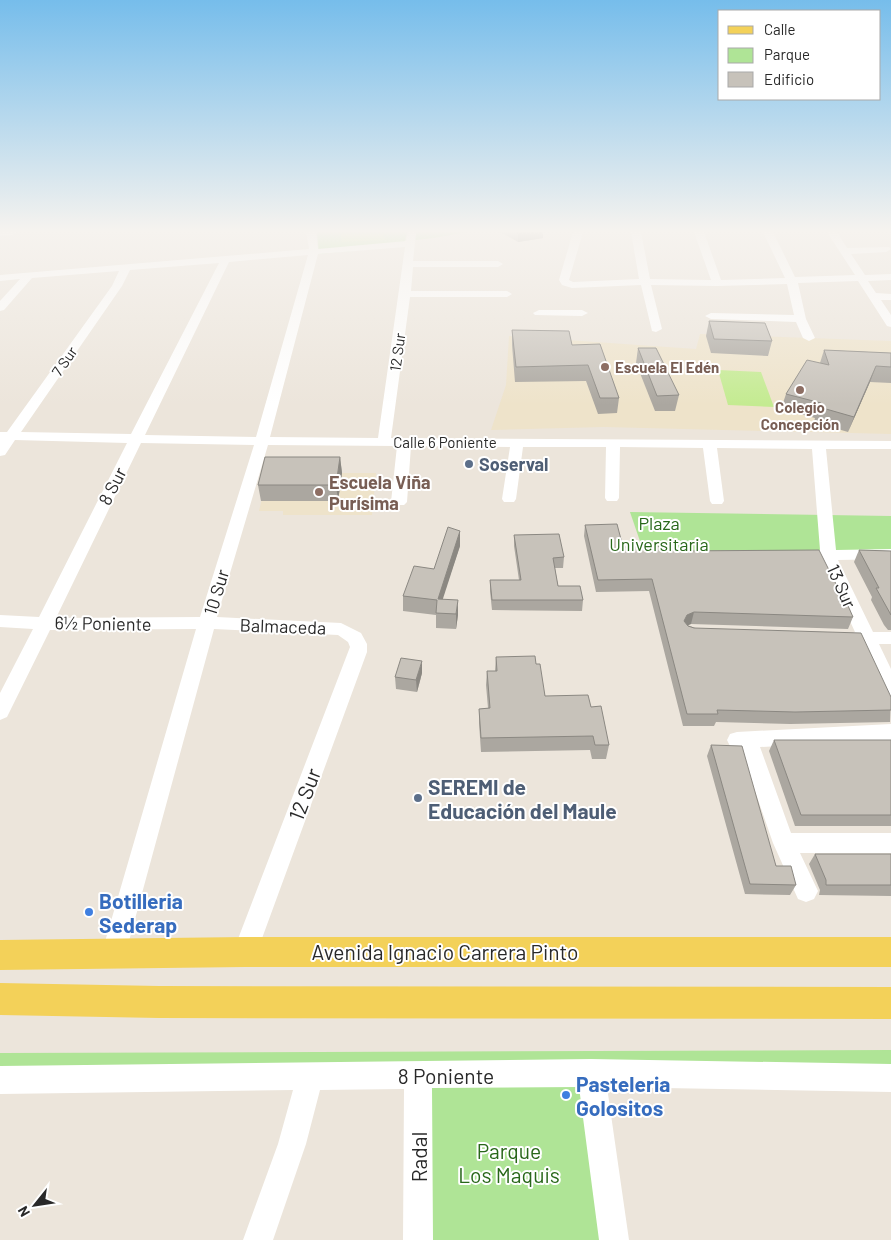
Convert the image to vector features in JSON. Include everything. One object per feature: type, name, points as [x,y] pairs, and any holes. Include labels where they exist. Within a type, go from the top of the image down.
[{"type":"main road","name":"Avenida Ignacio Carrera Pinto","points":[[0,955],[114,952],[891,952]]},
{"type":"main road","points":[[0,999],[159,1002],[891,1003]]},
{"type":"street","points":[[0,308],[16,290]]},
{"type":"street","name":"7 Sur","points":[[0,452],[5,436],[114,290]]},
{"type":"street","name":"8 Sur","points":[[0,712],[210,290]]},
{"type":"street","name":"10 Sur","points":[[114,952],[207,623],[262,441],[304,290]]},
{"type":"street","name":"12 Sur","points":[[384,442],[406,290]]},
{"type":"street","points":[[571,290],[581,304]]},
{"type":"street","points":[[539,313],[581,304],[622,290]]},
{"type":"street","points":[[647,290],[656,329]]},
{"type":"street","points":[[794,290],[800,319],[809,338]]},
{"type":"street","points":[[870,290],[891,324]]},
{"type":"street","points":[[405,294],[507,294]]},
{"type":"street","points":[[874,296],[891,297]]},
{"type":"street","points":[[711,316],[800,319]]},
{"type":"street","name":"Calle 6 Poniente","points":[[5,436],[136,440],[404,443],[891,445]]},
{"type":"street","points":[[399,502],[404,443]]},
{"type":"street","points":[[509,499],[516,443]]},
{"type":"street","points":[[612,498],[613,444]]},
{"type":"street","points":[[710,445],[717,500]]},
{"type":"street","name":"13 Sur","points":[[819,446],[828,555],[865,638],[891,689]]},
{"type":"street","points":[[799,555],[891,554]]},
{"type":"street","name":"6½ Poniente","points":[[0,621],[78,624],[207,623]]},
{"type":"street","name":"Balmaceda","points":[[207,623],[341,628],[356,637]]},
{"type":"street","name":"12 Sur","points":[[244,952],[358,652],[360,645],[356,637]]},
{"type":"street","points":[[836,637],[891,638]]},
{"type":"street","points":[[806,890],[784,843],[742,740],[891,732]]},
{"type":"street","points":[[784,843],[891,843]]},
{"type":"street","points":[[591,1073],[614,1240]]},
{"type":"street","name":"8 Poniente","points":[[0,1080],[591,1073],[891,1078]]},
{"type":"street","name":"Radal","points":[[418,1074],[418,1240]]},
{"type":"street","points":[[258,1240],[292,1144],[310,1077]]},
{"type":"shaded area","points":[[700,334],[891,341],[891,434],[604,427],[491,430],[506,385],[509,336],[696,349]]},
{"type":"shaded area","name":"Escuela Viña Purísima","points":[[268,473],[376,473],[372,515],[283,515],[283,511],[259,511]]},
{"type":"green space","points":[[718,370],[761,372],[774,407],[728,405]]},
{"type":"green space","name":"Plaza Universitaria","points":[[630,512],[891,516],[891,551],[644,553]]},
{"type":"green space","points":[[891,1050],[891,1065],[0,1071],[0,1053]]},
{"type":"green space","name":"Parque Los Maquis","points":[[581,1082],[602,1240],[426,1240],[425,1083]]},
{"type":"building","points":[[709,321],[765,323],[772,341],[714,339]]},
{"type":"building","points":[[512,330],[569,331],[572,345],[600,344],[619,398],[600,398],[588,365],[516,367]]},
{"type":"building","points":[[638,348],[656,348],[679,395],[657,396]]},
{"type":"building","points":[[824,350],[891,353],[891,367],[876,366],[854,417],[819,407],[821,403],[786,394],[807,360],[829,365]]},
{"type":"building","points":[[265,457],[340,457],[336,485],[258,485]]},
{"type":"building","points":[[617,524],[623,547],[671,546],[672,551],[819,550],[839,590],[841,590],[853,617],[694,612],[687,615],[684,621],[688,626],[694,628],[861,633],[891,697],[891,710],[795,712],[717,710],[718,714],[687,714],[652,579],[598,580],[585,525]]},
{"type":"building","points":[[448,527],[460,531],[438,599],[458,600],[456,614],[436,613],[437,600],[403,596],[414,566],[434,569]]},
{"type":"building","points":[[559,534],[564,557],[553,558],[558,586],[580,586],[583,600],[492,600],[490,580],[521,580],[514,535]]},
{"type":"building","points":[[859,550],[891,551],[891,615],[876,588],[879,588]]},
{"type":"building","points":[[535,656],[536,664],[540,664],[545,696],[588,695],[591,707],[601,706],[609,745],[595,745],[593,736],[481,738],[479,709],[490,708],[487,671],[497,671],[496,657]]},
{"type":"building","points":[[401,658],[422,661],[416,680],[395,677]]},
{"type":"building","points":[[774,740],[891,740],[891,815],[801,815]]},
{"type":"building","points":[[711,745],[742,746],[776,866],[791,866],[796,885],[750,884]]},
{"type":"building","points":[[815,854],[891,854],[891,885],[826,885],[826,880]]},
{"type":"place","name":"Escuela El Edén","points":[[605,367]]},
{"type":"place","name":"Colegio Concepción","points":[[800,390]]},
{"type":"place","name":"Soserval","points":[[469,464]]},
{"type":"place","name":"Escuela Viña Purísima","points":[[319,492]]},
{"type":"place","name":"SEREMI de Educación del Maule","points":[[418,798]]},
{"type":"place","name":"Botilleria Sederap","points":[[89,912]]},
{"type":"place","name":"Pasteleria Golositos","points":[[566,1095]]}]
